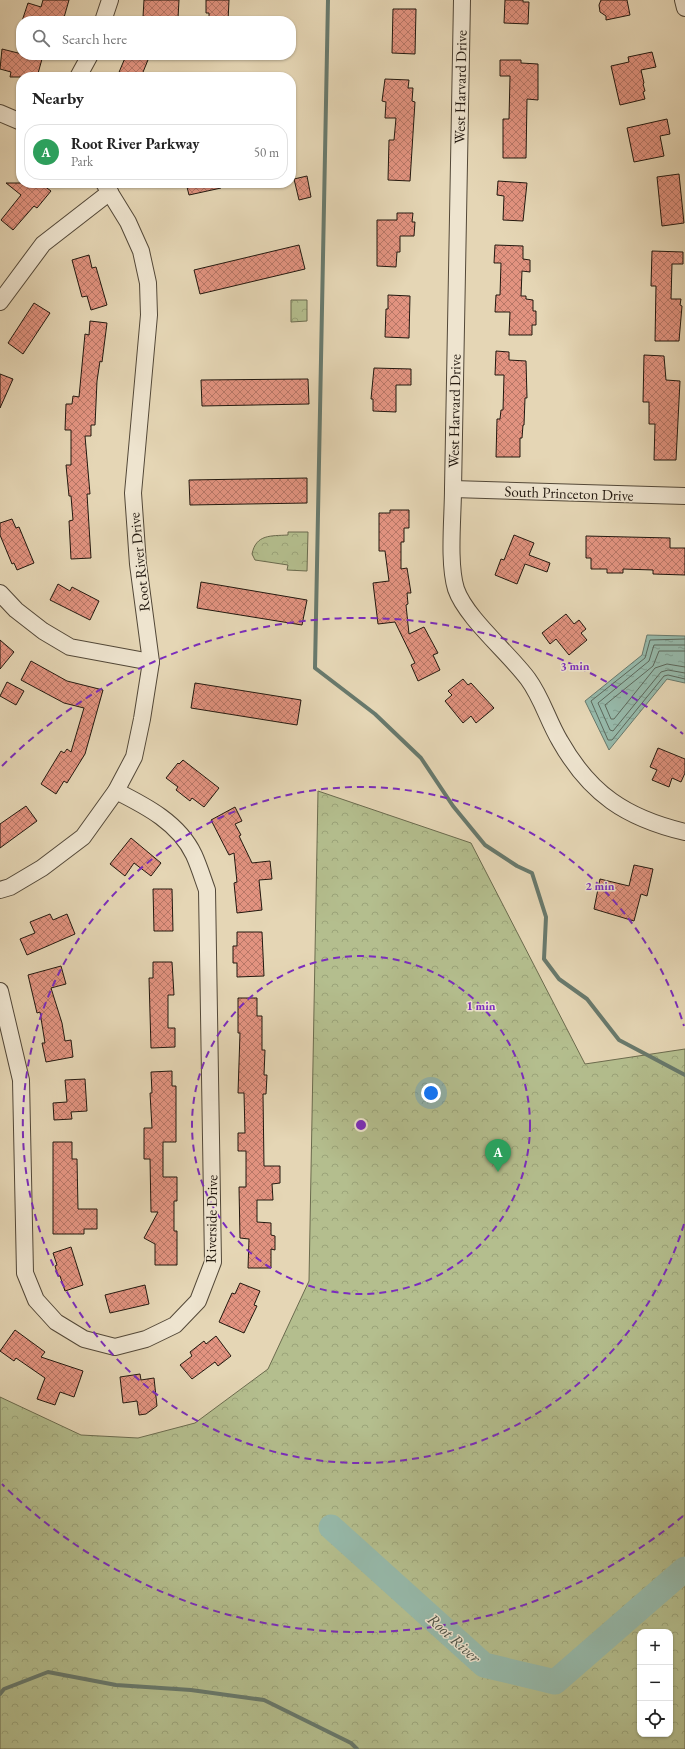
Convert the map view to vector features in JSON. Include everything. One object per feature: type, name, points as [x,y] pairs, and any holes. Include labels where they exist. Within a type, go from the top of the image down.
[{"type":"street","points":[[105,16],[110,0]]},
{"type":"street","name":"West Harvard Drive","points":[[462,0],[452,568],[456,589],[465,607],[528,679],[541,701],[560,741],[586,780],[622,809],[659,826],[685,832]]},
{"type":"street","points":[[683,0],[685,8]]},
{"type":"street","points":[[81,72],[87,60]]},
{"type":"street","points":[[0,113],[16,120]]},
{"type":"street","points":[[0,302],[43,244],[107,188]]},
{"type":"street","name":"Root River Drive","points":[[0,890],[10,887],[42,868],[83,837],[116,791],[134,757],[151,662],[138,564],[133,493],[148,322],[148,283],[141,251],[128,222],[107,188]]},
{"type":"street","name":"South Princeton Drive","points":[[453,489],[685,496]]},
{"type":"street","points":[[0,593],[16,610],[43,631],[70,647],[151,662]]},
{"type":"street","name":"Riverside Drive","points":[[0,991],[21,1080],[25,1273],[36,1300],[56,1322],[84,1339],[115,1347],[146,1339],[175,1325],[198,1301],[213,1262],[207,890],[194,854],[177,831],[149,807],[116,791]]},
{"type":"green space","points":[[291,300],[307,300],[307,321],[291,322]]},
{"type":"green space","points":[[288,532],[308,532],[307,571],[287,570],[288,565],[255,560],[252,554],[254,547],[261,539],[270,536],[288,535]]},
{"type":"green space","points":[[318,791],[471,843],[585,1064],[685,1049],[685,1749],[0,1749],[0,1397],[81,1435],[138,1438],[195,1423],[268,1369],[309,1281]]},
{"type":"water","points":[[647,635],[685,636],[685,683],[667,679],[609,750],[585,701],[642,655]]},
{"type":"building","points":[[43,0],[69,0],[64,16],[24,16],[28,3],[41,7]]},
{"type":"building","points":[[144,0],[179,0],[178,16],[143,16]]},
{"type":"building","points":[[206,0],[229,0],[228,16],[209,16],[209,13],[206,13]]},
{"type":"building","points":[[505,0],[523,0],[523,2],[529,2],[528,24],[504,23]]},
{"type":"building","points":[[601,0],[627,0],[630,15],[606,20],[606,16],[600,12],[599,5]]},
{"type":"building","points":[[393,9],[416,9],[415,54],[392,53]]},
{"type":"building","points":[[2,49],[16,52],[16,60],[42,60],[38,72],[16,72],[16,77],[10,77],[11,72],[0,69]]},
{"type":"building","points":[[652,52],[656,67],[641,70],[645,99],[620,105],[611,66],[629,62],[628,57]]},
{"type":"building","points":[[124,60],[148,60],[143,72],[119,72]]},
{"type":"building","points":[[500,60],[521,60],[521,63],[538,64],[538,100],[527,99],[526,158],[503,158],[503,119],[509,119],[510,76],[500,76]]},
{"type":"building","points":[[385,79],[409,80],[408,88],[413,88],[412,101],[415,102],[410,181],[388,180],[389,140],[394,140],[396,118],[385,118],[386,102],[382,101]]},
{"type":"building","points":[[667,119],[670,134],[660,136],[664,156],[634,162],[627,128]]},
{"type":"building","points":[[679,174],[684,223],[662,226],[657,177]]},
{"type":"building","points":[[307,176],[311,197],[299,200],[296,187],[296,179]]},
{"type":"building","points":[[498,181],[527,183],[523,221],[503,220],[504,196],[497,195]]},
{"type":"building","points":[[6,183],[16,183],[16,188],[47,188],[51,191],[37,208],[34,206],[13,230],[1,220],[21,195]]},
{"type":"building","points":[[187,188],[221,188],[189,195]]},
{"type":"building","points":[[397,213],[413,213],[412,222],[415,222],[414,236],[400,236],[400,252],[397,252],[396,267],[377,266],[377,220],[397,220]]},
{"type":"building","points":[[299,245],[305,269],[200,294],[194,270]]},
{"type":"building","points":[[495,245],[523,246],[523,259],[530,260],[530,272],[522,271],[521,296],[526,296],[526,299],[533,300],[533,311],[536,311],[536,325],[532,325],[532,335],[509,335],[510,312],[495,312],[496,295],[500,295],[501,263],[494,263]]},
{"type":"building","points":[[652,251],[683,252],[683,264],[672,264],[671,299],[681,299],[680,305],[682,306],[679,341],[655,341],[656,286],[651,286]]},
{"type":"building","points":[[89,255],[92,268],[96,267],[107,305],[91,310],[87,296],[82,297],[72,260]]},
{"type":"building","points":[[388,295],[410,296],[409,338],[385,337]]},
{"type":"building","points":[[34,303],[50,313],[23,354],[8,343]]},
{"type":"building","points":[[90,321],[107,323],[102,362],[100,361],[97,381],[95,425],[91,425],[91,436],[85,436],[90,494],[87,494],[91,558],[71,559],[69,521],[73,520],[66,465],[71,465],[71,430],[65,430],[66,404],[72,404],[73,396],[79,397],[85,334],[89,335]]},
{"type":"building","points":[[496,351],[509,352],[509,360],[526,361],[527,398],[525,398],[522,438],[520,438],[520,457],[496,457],[497,419],[500,419],[501,410],[503,410],[504,375],[495,375]]},
{"type":"building","points":[[644,355],[664,356],[666,380],[680,381],[676,460],[654,460],[655,424],[649,424],[649,402],[643,402]]},
{"type":"building","points":[[374,368],[411,369],[411,385],[396,385],[396,412],[373,411],[373,399],[371,399]]},
{"type":"building","points":[[0,374],[13,379],[0,408]]},
{"type":"building","points":[[308,379],[309,404],[202,406],[201,380]]},
{"type":"building","points":[[307,478],[307,503],[190,505],[189,480]]},
{"type":"building","points":[[390,510],[409,510],[409,528],[404,528],[404,542],[401,542],[401,569],[407,568],[411,593],[407,593],[408,604],[406,605],[409,634],[424,627],[438,653],[433,655],[440,670],[418,681],[411,665],[415,663],[395,622],[378,624],[373,583],[389,581],[385,551],[379,551],[379,513],[390,513]]},
{"type":"building","points":[[12,519],[16,528],[19,527],[34,563],[17,570],[14,563],[12,564],[0,535],[0,523]]},
{"type":"building","points":[[514,535],[534,543],[529,555],[550,563],[547,572],[525,564],[517,584],[495,575],[501,559],[504,560]]},
{"type":"building","points":[[586,536],[670,538],[670,548],[685,548],[685,575],[653,574],[653,570],[623,569],[623,573],[607,573],[607,569],[591,569],[591,558],[586,558]]},
{"type":"building","points":[[201,582],[307,600],[302,625],[197,608]]},
{"type":"building","points":[[58,584],[70,591],[72,587],[99,601],[90,620],[50,600]]},
{"type":"building","points":[[566,614],[574,624],[579,620],[586,629],[581,633],[587,640],[569,655],[556,639],[550,644],[542,633]]},
{"type":"building","points":[[0,640],[14,652],[0,669]]},
{"type":"building","points":[[31,661],[67,681],[103,690],[85,754],[67,783],[64,781],[56,794],[41,784],[61,751],[64,753],[67,749],[71,752],[84,708],[64,703],[21,680]]},
{"type":"building","points":[[463,679],[468,685],[471,683],[494,708],[476,723],[471,716],[463,723],[445,701],[452,695],[448,691]]},
{"type":"building","points":[[7,682],[24,691],[16,705],[0,696]]},
{"type":"building","points":[[195,683],[301,700],[297,725],[191,708]]},
{"type":"building","points":[[658,748],[685,759],[685,773],[681,782],[672,778],[669,787],[652,780],[657,770],[650,767]]},
{"type":"building","points":[[183,760],[219,788],[204,807],[192,798],[190,801],[176,790],[178,787],[166,778],[178,763],[179,764]]},
{"type":"building","points":[[26,806],[37,821],[0,848],[0,824]]},
{"type":"building","points":[[235,807],[242,821],[235,824],[252,863],[270,861],[272,879],[259,880],[262,910],[237,913],[234,883],[237,882],[234,853],[229,855],[211,820]]},
{"type":"building","points":[[131,838],[161,863],[151,876],[134,863],[125,876],[110,864]]},
{"type":"building","points":[[634,865],[653,869],[647,896],[641,894],[634,921],[594,909],[600,879],[629,886]]},
{"type":"building","points":[[153,889],[172,889],[173,931],[154,931]]},
{"type":"building","points":[[50,914],[53,920],[67,914],[75,934],[27,955],[20,939],[35,933],[30,922]]},
{"type":"building","points":[[237,932],[262,932],[264,976],[237,977],[237,963],[233,963],[233,946],[237,946]]},
{"type":"building","points":[[153,962],[172,962],[174,995],[168,995],[168,1028],[175,1028],[175,1047],[151,1048],[149,978],[153,978]]},
{"type":"building","points":[[61,966],[66,984],[51,988],[62,1023],[65,1041],[71,1040],[73,1057],[46,1062],[42,1043],[45,1043],[40,1012],[37,1013],[28,975]]},
{"type":"building","points":[[238,998],[257,998],[257,1016],[262,1016],[262,1050],[265,1050],[264,1075],[267,1075],[266,1094],[263,1094],[264,1166],[280,1166],[280,1183],[272,1184],[273,1200],[257,1200],[257,1222],[271,1223],[271,1235],[275,1236],[275,1250],[271,1249],[271,1268],[248,1268],[249,1239],[240,1238],[239,1187],[246,1187],[246,1151],[238,1151],[238,1133],[245,1133],[244,1093],[238,1093],[240,1033],[238,1033]]},
{"type":"building","points":[[172,1071],[172,1086],[176,1086],[176,1142],[163,1142],[163,1177],[177,1177],[177,1201],[174,1201],[174,1231],[177,1231],[177,1265],[155,1265],[155,1244],[144,1238],[158,1212],[151,1212],[150,1159],[144,1159],[144,1128],[152,1128],[150,1093],[152,1093],[151,1072]]},
{"type":"building","points":[[85,1079],[87,1111],[71,1112],[72,1119],[54,1120],[53,1103],[67,1102],[65,1080]]},
{"type":"building","points":[[53,1142],[72,1142],[72,1159],[77,1159],[78,1209],[97,1209],[97,1229],[84,1229],[84,1234],[53,1234]]},
{"type":"building","points":[[71,1247],[83,1285],[65,1291],[60,1276],[58,1276],[55,1266],[57,1265],[53,1253]]},
{"type":"building","points":[[240,1283],[260,1291],[254,1305],[257,1306],[244,1333],[219,1322],[232,1293],[235,1294]]},
{"type":"building","points":[[145,1285],[149,1304],[110,1313],[105,1295]]},
{"type":"building","points":[[15,1330],[45,1352],[41,1357],[83,1371],[74,1397],[60,1392],[55,1405],[37,1399],[45,1378],[16,1358],[14,1361],[0,1351]]},
{"type":"building","points":[[216,1336],[231,1356],[218,1366],[215,1362],[192,1379],[180,1365],[192,1356],[190,1352],[204,1341],[206,1344]]},
{"type":"building","points":[[140,1374],[141,1380],[154,1378],[157,1406],[146,1414],[139,1415],[137,1401],[123,1403],[120,1377]]},
{"type":"waterway","points":[[328,0],[315,668],[375,714],[421,758],[453,806],[485,845],[517,866],[532,873],[546,917],[544,959],[559,979],[587,999],[619,1040],[685,1075]]},
{"type":"waterway","name":"Root River","points":[[331,1527],[484,1665],[555,1682],[685,1569]]},
{"type":"waterway","points":[[0,1694],[4,1689],[48,1672],[116,1685],[191,1690],[264,1700],[351,1743],[357,1749]]},
{"type":"place","name":"Root River Parkway","points":[[498,1172]]}]
